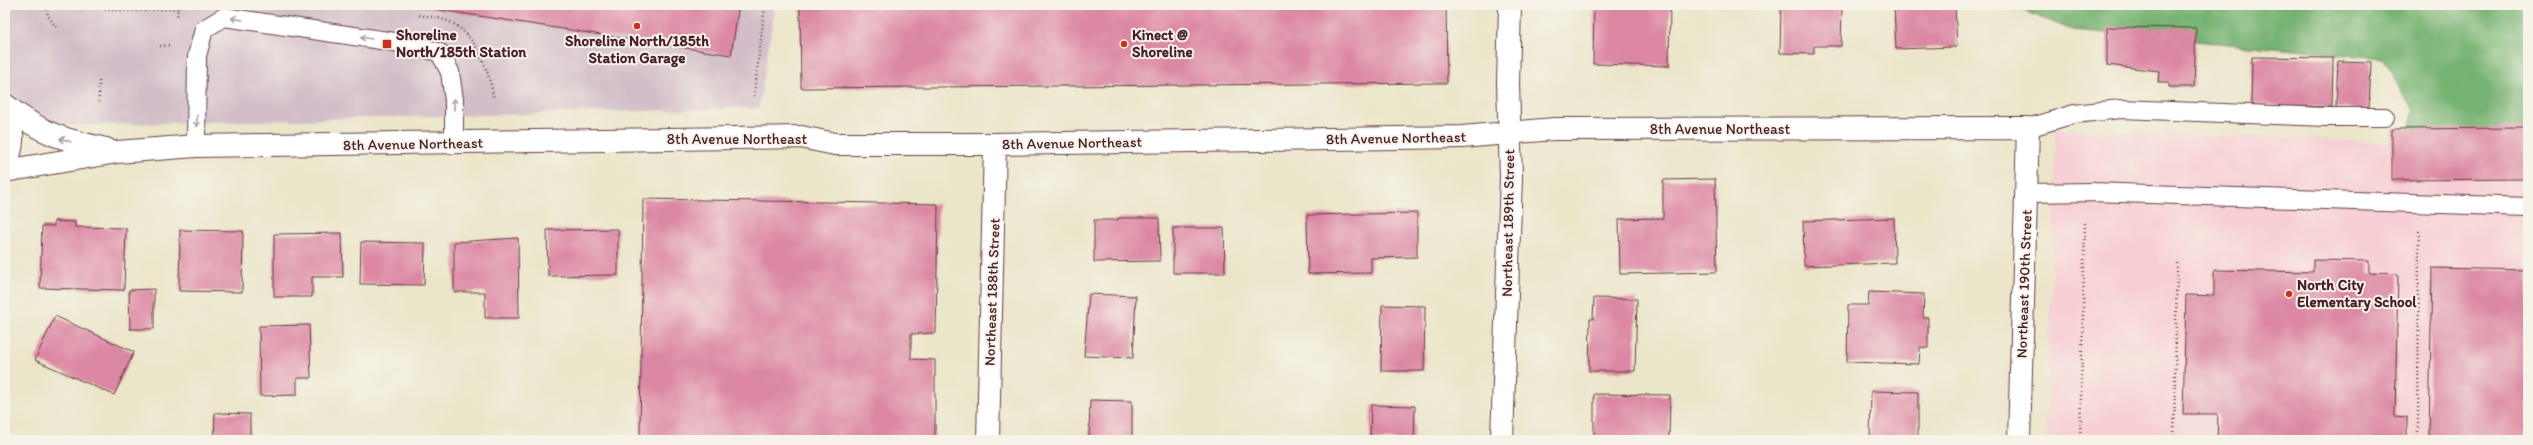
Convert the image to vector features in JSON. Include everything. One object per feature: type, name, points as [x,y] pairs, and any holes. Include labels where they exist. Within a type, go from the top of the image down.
[{"type":"street","name":"Northeast 189th Street","points":[[1502,440],[1511,178],[1509,133],[1510,5]]},
{"type":"street","name":"8th Avenue Northeast","points":[[5,105],[27,122],[49,135],[117,152]]},
{"type":"street","points":[[5,105],[11,121],[13,139],[5,165]]},
{"type":"street","name":"8th Avenue Northeast","points":[[5,171],[117,152],[196,146],[801,137],[835,144],[995,144],[1462,137],[1554,129],[2028,128]]},
{"type":"street","name":"Northeast 190th Street","points":[[2019,440],[2028,128]]},
{"type":"street","name":"Northeast 188th Street","points":[[988,440],[995,144]]},
{"type":"lane","points":[[196,146],[197,56],[204,29],[224,17],[415,45],[440,53],[450,72],[454,100],[454,143]]},
{"type":"lane","points":[[2028,128],[2074,114],[2121,109],[2328,117],[2385,116]]},
{"type":"lane","points":[[2026,193],[2085,192],[2528,207]]},
{"type":"path","points":[[46,5],[48,16],[56,27]]},
{"type":"path","points":[[89,5],[110,11],[146,12],[178,8],[184,5]]},
{"type":"path","points":[[140,5],[146,12]]},
{"type":"path","points":[[754,96],[765,5]]},
{"type":"path","points":[[177,23],[178,8]]},
{"type":"path","points":[[160,46],[177,44]]},
{"type":"path","points":[[99,81],[99,102]]},
{"type":"path","points":[[2080,440],[2085,192]]},
{"type":"path","points":[[2418,440],[2419,204]]},
{"type":"path","points":[[2174,440],[2177,263]]},
{"type":"shaded area","name":"Shoreline North/185th Station","points":[[5,5],[775,5],[759,108],[57,126],[29,112],[10,95],[5,84]]},
{"type":"shaded area","name":"North City Elementary School","points":[[2056,129],[2528,148],[2528,440],[2046,440]]},
{"type":"green space","points":[[2009,5],[2528,5],[2528,173],[2407,141],[2413,110],[2383,58],[2072,30]]},
{"type":"building","name":"Shoreline North/185th Station Garage","points":[[408,5],[739,5],[731,55]]},
{"type":"building","name":"Kinect @ Shoreline","points":[[800,5],[1446,5],[1447,83],[801,88]]},
{"type":"building","points":[[1594,5],[1670,5],[1669,66],[1593,64]]},
{"type":"building","points":[[1781,5],[1842,5],[1841,46],[1814,46],[1814,54],[1780,53]]},
{"type":"building","points":[[1894,5],[1955,5],[1957,47],[1896,49]]},
{"type":"building","points":[[2107,27],[2196,28],[2194,87],[2169,87],[2169,82],[2158,82],[2159,71],[2107,65]]},
{"type":"building","points":[[2252,57],[2333,58],[2332,107],[2251,105]]},
{"type":"building","points":[[2338,61],[2371,62],[2369,110],[2336,108]]},
{"type":"building","points":[[2528,128],[2528,179],[2392,180],[2392,129]]},
{"type":"building","points":[[1715,179],[1717,272],[1620,274],[1619,219],[1663,218],[1663,180]]},
{"type":"building","points":[[643,199],[938,204],[936,333],[911,334],[911,359],[935,360],[935,440],[640,440]]},
{"type":"building","points":[[1417,213],[1417,257],[1371,258],[1371,273],[1308,274],[1307,215]]},
{"type":"building","points":[[1118,218],[1159,218],[1160,261],[1094,262],[1094,220],[1118,220]]},
{"type":"building","points":[[1894,218],[1895,263],[1804,266],[1803,221]]},
{"type":"building","points":[[54,221],[75,222],[75,227],[126,228],[124,290],[40,288],[42,226],[54,226]]},
{"type":"building","points":[[1173,228],[1224,228],[1225,273],[1173,273]]},
{"type":"building","points":[[618,229],[618,275],[548,276],[547,230]]},
{"type":"building","points":[[180,230],[243,231],[242,292],[179,291]]},
{"type":"building","points":[[342,233],[343,277],[312,277],[312,297],[274,297],[274,234]]},
{"type":"building","points":[[518,238],[519,318],[485,318],[485,292],[454,292],[454,242]]},
{"type":"building","points":[[361,242],[425,243],[424,285],[360,284]]},
{"type":"building","points":[[2313,260],[2369,261],[2369,273],[2398,274],[2395,416],[2407,417],[2407,440],[2217,440],[2218,414],[2183,414],[2186,295],[2214,296],[2214,270],[2313,272]]},
{"type":"building","points":[[2432,268],[2528,270],[2528,440],[2429,440]]},
{"type":"building","points":[[154,289],[154,329],[130,329],[129,290]]},
{"type":"building","points":[[1869,292],[1924,294],[1923,317],[1928,317],[1928,348],[1920,347],[1919,364],[1847,362],[1848,305],[1868,305]]},
{"type":"building","points":[[1089,294],[1136,296],[1133,358],[1084,356]]},
{"type":"building","points":[[1594,298],[1637,299],[1635,371],[1589,371],[1590,319],[1593,319]]},
{"type":"building","points":[[1382,305],[1425,306],[1424,371],[1381,371]]},
{"type":"building","points":[[55,316],[134,352],[114,395],[35,360]]},
{"type":"building","points":[[309,325],[311,378],[297,378],[297,395],[260,396],[259,326]]},
{"type":"building","points":[[1871,391],[1918,392],[1918,440],[1870,440]]},
{"type":"building","points":[[1594,394],[1670,395],[1669,440],[1594,440]]},
{"type":"building","points":[[1090,400],[1132,401],[1132,440],[1089,440]]},
{"type":"building","points":[[1371,405],[1415,406],[1414,440],[1370,440]]},
{"type":"building","points":[[215,413],[250,414],[250,440],[214,440]]},
{"type":"place","name":"Shoreline North/185th Station Garage","points":[[637,26]]},
{"type":"place","name":"Shoreline North/185th Station","points":[[387,44]]},
{"type":"place","name":"Kinect @ Shoreline","points":[[1124,44]]},
{"type":"place","name":"North City Elementary School","points":[[2289,294]]}]
